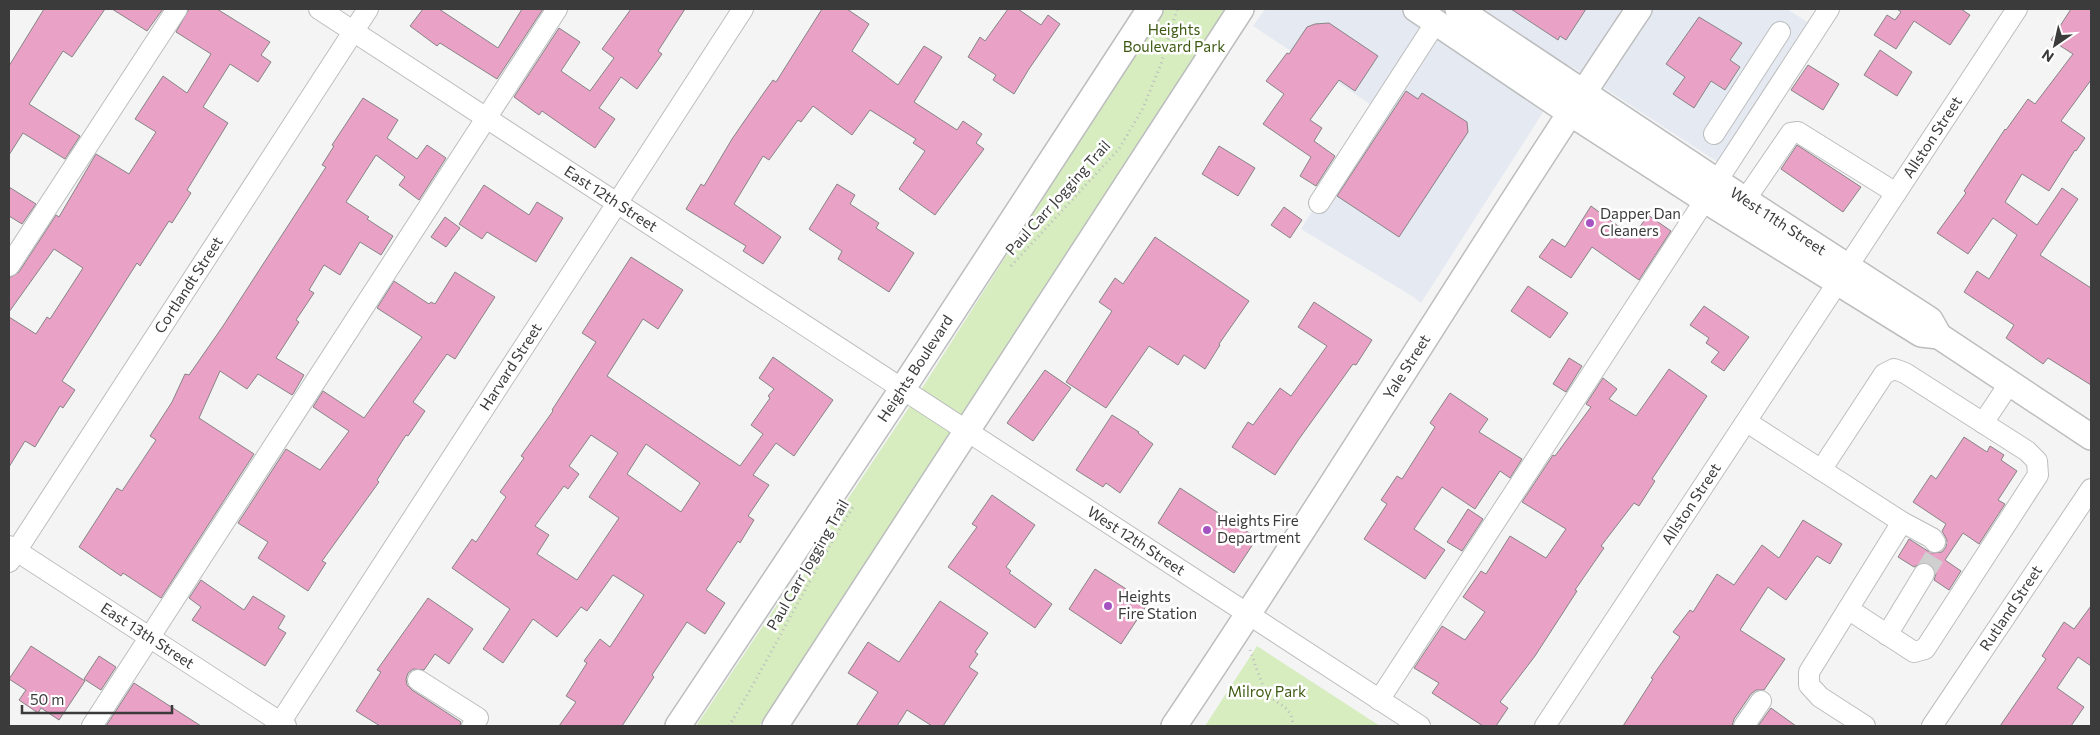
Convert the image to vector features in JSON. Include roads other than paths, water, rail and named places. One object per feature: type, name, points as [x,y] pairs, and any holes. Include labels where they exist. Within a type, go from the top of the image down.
[{"type":"main road","name":"Heights Boulevard","points":[[678,726],[903,388],[1150,9]]},
{"type":"main road","points":[[775,726],[966,429],[1241,9]]},
{"type":"main road","name":"West 11th Street","points":[[1416,9],[1570,113],[1711,190],[1745,200],[1843,274],[1930,320],[1939,336],[2091,437]]},
{"type":"main road","name":"West 11th Street","points":[[1458,9],[1584,92],[1711,190]]},
{"type":"main road","name":"Yale Street","points":[[1174,726],[1248,616],[1570,113],[1640,9]]},
{"type":"main road","points":[[1711,190],[1843,274]]},
{"type":"street","points":[[9,266],[177,9]]},
{"type":"street","name":"East 12th Street","points":[[319,9],[903,388]]},
{"type":"street","name":"Cortlandt Street","points":[[11,553],[368,9]]},
{"type":"street","points":[[92,726],[557,9]]},
{"type":"street","name":"Harvard Street","points":[[281,725],[743,9]]},
{"type":"street","points":[[1379,700],[1829,9]]},
{"type":"street","name":"Allston Street","points":[[1544,726],[1747,422],[1896,193],[2011,11]]},
{"type":"street","points":[[1319,203],[1436,22]]},
{"type":"street","points":[[1714,134],[1780,32]]},
{"type":"street","points":[[1745,200],[1791,133],[1798,132],[1896,193]]},
{"type":"street","points":[[1821,470],[1884,374],[1894,370],[1906,374],[2027,451],[2037,461],[2038,475],[1925,649],[1914,652],[1848,609]]},
{"type":"street","points":[[1983,423],[2009,384]]},
{"type":"street","name":"West 12th Street","points":[[903,388],[1248,616],[1420,726]]},
{"type":"street","points":[[1747,422],[1902,522],[1932,538],[1935,542]]},
{"type":"street","name":"Rutland Street","points":[[1932,726],[2091,488]]},
{"type":"street","points":[[1866,726],[1820,697],[1809,685],[1810,672],[1902,522]]},
{"type":"street","name":"East 13th Street","points":[[11,553],[149,638],[281,725]]},
{"type":"street","points":[[1887,635],[1924,574]]},
{"type":"street","points":[[418,680],[478,718],[472,726]]},
{"type":"street","points":[[1744,726],[1761,701]]},
{"type":"tunnel","points":[[1924,574],[1939,549],[1935,542]]},
{"type":"place","name":"Dapper Dan Cleaners","points":[[1590,223]]},
{"type":"place","name":"Heights Fire Department","points":[[1207,530]]},
{"type":"place","name":"Heights Fire Station","points":[[1108,606]]},
{"type":"park label","name":"Heights Boulevard Park","points":[[1174,38]]},
{"type":"park label","name":"Milroy Park","points":[[1267,692]]}]
